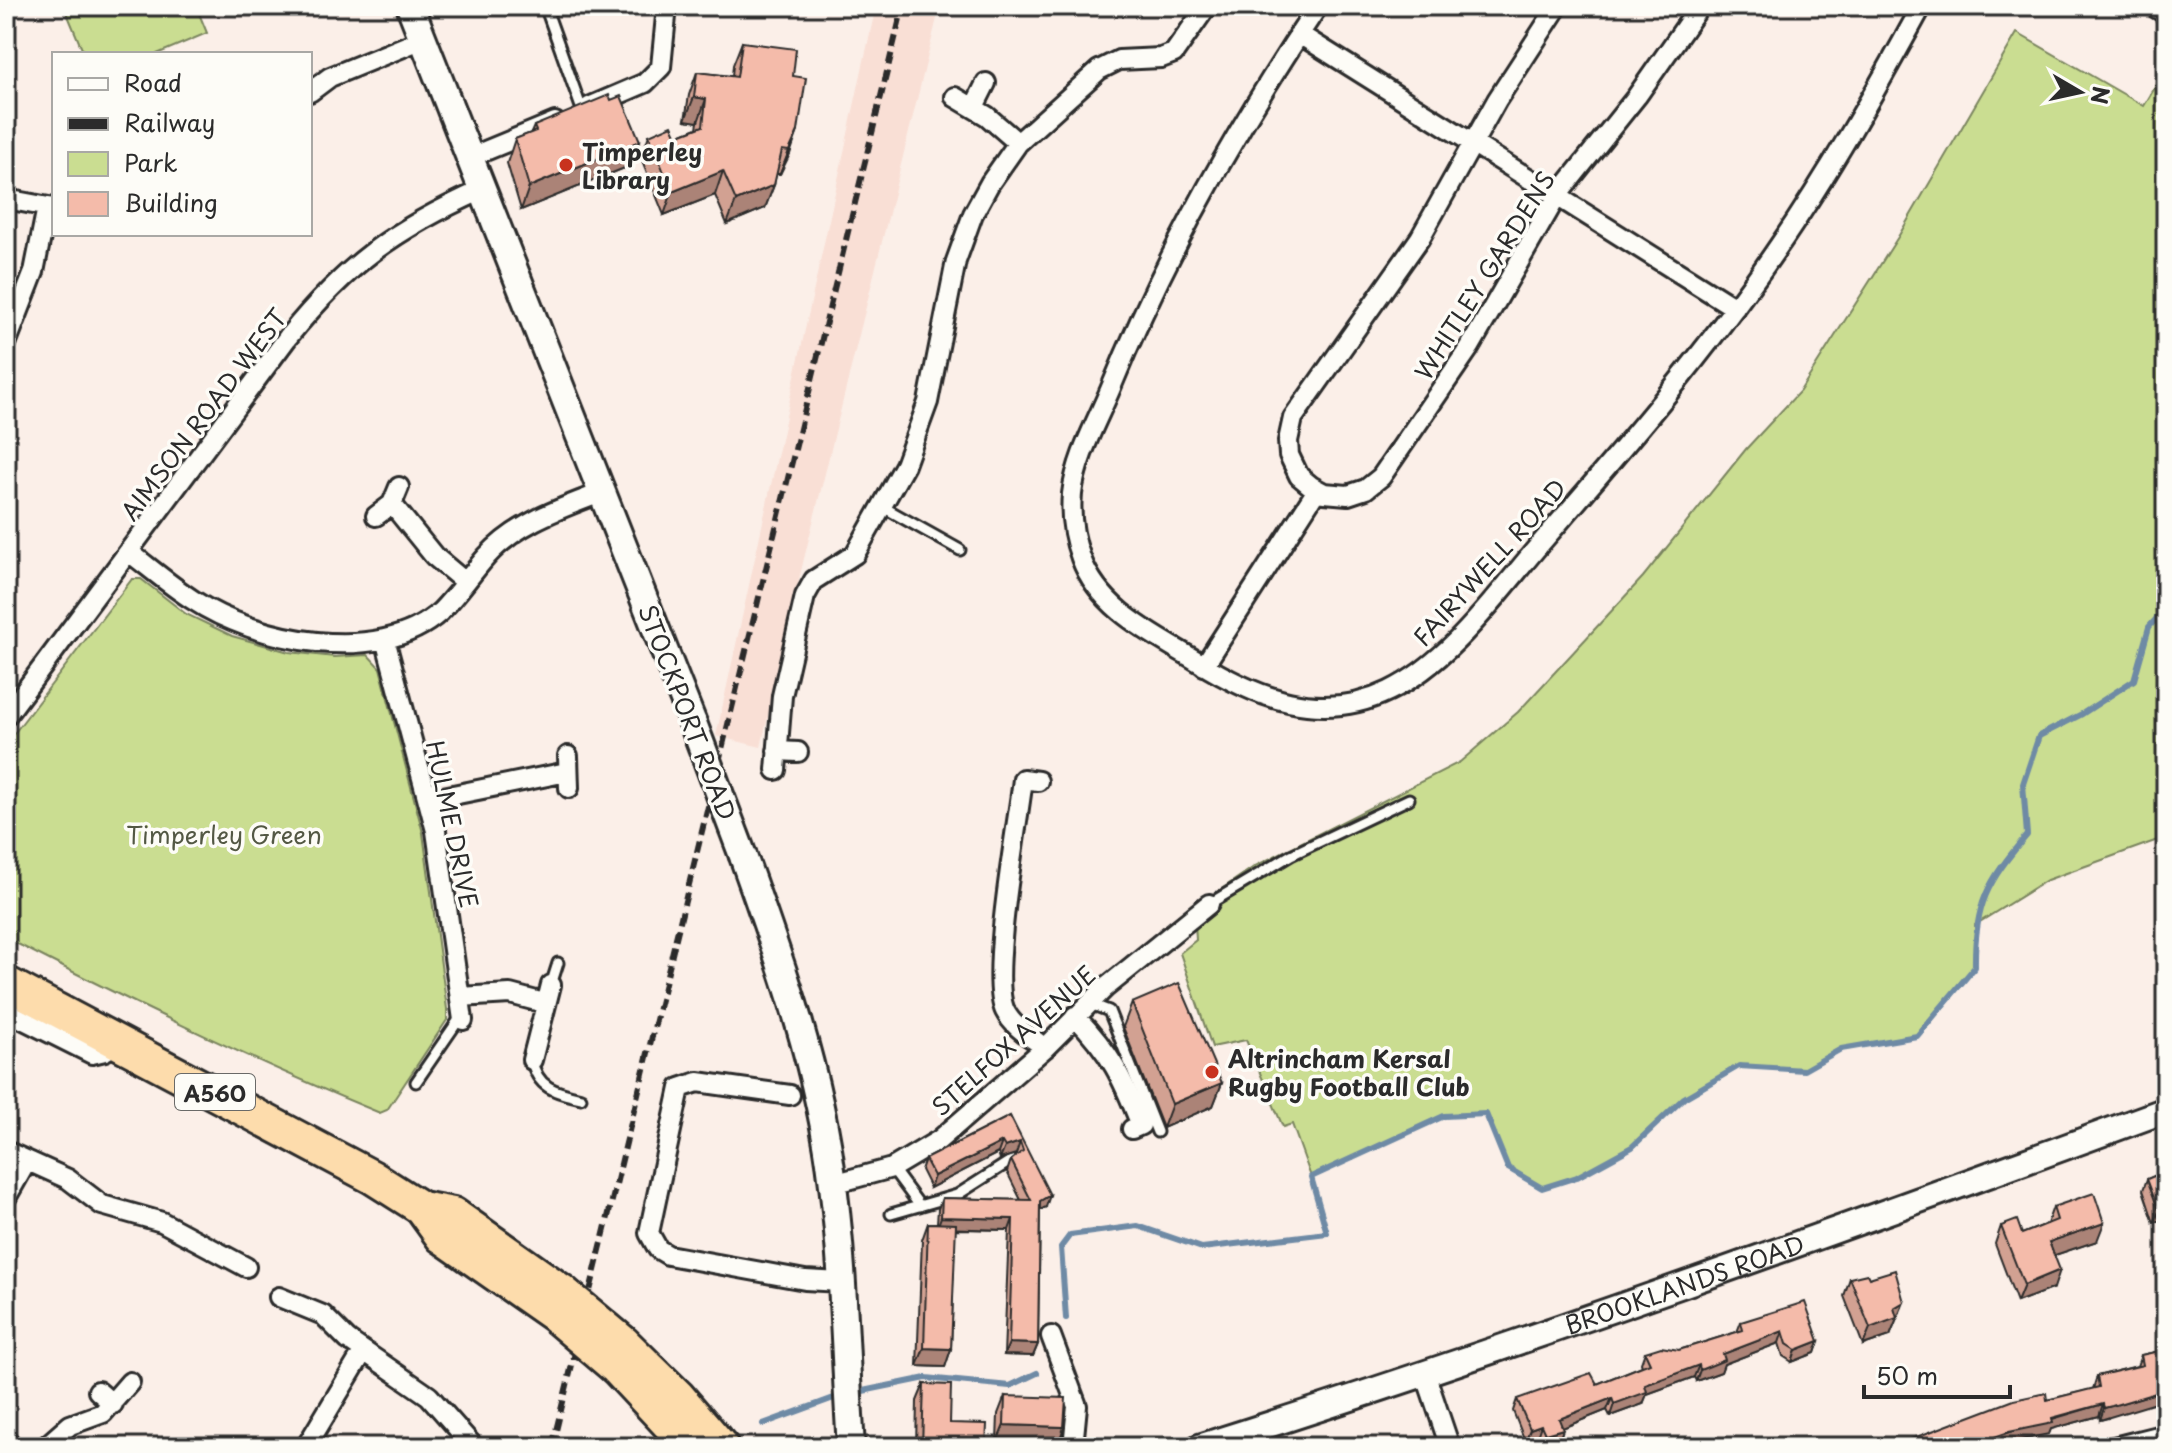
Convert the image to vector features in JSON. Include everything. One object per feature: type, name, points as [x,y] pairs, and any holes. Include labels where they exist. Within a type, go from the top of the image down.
[{"type":"highway","name":"A560","points":[[6,983],[310,1142],[421,1208],[453,1214],[620,1355],[678,1396],[722,1447]]},
{"type":"highway","name":"A560","points":[[620,1355],[690,1447]]},
{"type":"main road","name":"STOCKPORT ROAD","points":[[410,6],[693,723],[743,856],[790,995],[823,1124],[833,1184],[851,1447]]},
{"type":"street","points":[[468,158],[653,77],[665,58],[667,6]]},
{"type":"street","points":[[776,770],[782,696],[808,587],[817,577],[855,554],[905,465],[924,417],[950,287],[963,239],[990,183],[1018,143],[1055,106],[1107,65],[1174,53],[1207,6]]},
{"type":"street","name":"FAIRYWELL ROAD","points":[[1318,6],[1212,178],[1160,277],[1080,462],[1072,496],[1076,541],[1085,567],[1098,589],[1125,616],[1204,666],[1263,697],[1311,706],[1364,700],[1416,675],[1442,654],[1537,548],[1735,308],[1838,155],[1922,6]]},
{"type":"street","points":[[1204,666],[1317,490],[1299,476],[1291,461],[1288,441],[1293,418],[1420,238],[1558,6]]},
{"type":"street","name":"WHITLEY GARDENS","points":[[1317,490],[1331,494],[1354,494],[1381,477],[1470,347],[1557,196],[1627,108],[1700,6]]},
{"type":"street","points":[[2153,6],[2166,14]]},
{"type":"street","points":[[1299,34],[1735,308]]},
{"type":"street","points":[[312,90],[330,77],[423,39]]},
{"type":"street","points":[[974,107],[986,83]]},
{"type":"street","points":[[955,97],[974,107],[1018,143]]},
{"type":"street","name":"AIMSON ROAD WEST","points":[[6,716],[288,337],[331,287],[387,238],[413,222],[482,190]]},
{"type":"street","points":[[6,199],[50,208],[34,272],[6,344]]},
{"type":"street","points":[[129,552],[194,601],[255,627],[320,642],[385,639],[424,623],[440,612],[488,554],[518,531],[603,492]]},
{"type":"street","points":[[376,516],[395,496],[434,556],[465,582]]},
{"type":"street","name":"HULME DRIVE","points":[[385,639],[441,860],[462,1011]]},
{"type":"street","points":[[777,751],[798,752]]},
{"type":"street","points":[[428,800],[568,772]]},
{"type":"street","points":[[1038,781],[1023,779],[1001,957],[1000,996],[1012,1022],[1045,1048]]},
{"type":"street","name":"STELFOX AVENUE","points":[[833,1184],[892,1168],[959,1125],[1045,1048],[1082,1010],[1209,904]]},
{"type":"street","points":[[532,1060],[551,985]]},
{"type":"street","points":[[462,1011],[510,994],[544,1003]]},
{"type":"street","points":[[1082,1010],[1121,1076],[1141,1125],[1132,1129]]},
{"type":"street","points":[[6,1011],[92,1054],[111,1049],[119,1042]]},
{"type":"street","points":[[790,1095],[698,1082],[680,1088],[649,1233],[658,1249],[668,1255],[805,1280],[841,1282]]},
{"type":"street","name":"BROOKLANDS ROAD","points":[[1199,1447],[1426,1376],[1754,1261],[2166,1110]]},
{"type":"street","points":[[6,1151],[68,1179],[102,1205],[153,1218],[246,1267]]},
{"type":"street","points":[[6,1198],[27,1161]]},
{"type":"street","points":[[211,1271],[220,1254]]},
{"type":"street","points":[[279,1297],[317,1311],[363,1352],[439,1405],[474,1447]]},
{"type":"street","points":[[1051,1336],[1077,1406],[1073,1447]]},
{"type":"street","points":[[306,1447],[363,1352]]},
{"type":"street","points":[[1426,1376],[1450,1447]]},
{"type":"street","points":[[45,1447],[70,1425],[103,1413],[130,1382]]},
{"type":"street","points":[[98,1391],[113,1404]]},
{"type":"street","points":[[2114,1447],[2166,1434]]},
{"type":"street","points":[[6,1439],[13,1447]]},
{"type":"lane","points":[[545,6],[582,110]]},
{"type":"lane","points":[[883,507],[960,550]]},
{"type":"lane","points":[[1209,904],[1291,855],[1409,799]]},
{"type":"lane","points":[[551,985],[558,963]]},
{"type":"lane","points":[[1082,1010],[1109,1011],[1157,1132]]},
{"type":"lane","points":[[416,1082],[462,1011]]},
{"type":"lane","points":[[532,1060],[535,1077],[542,1085],[581,1098]]},
{"type":"lane","points":[[891,1214],[957,1195],[1012,1160]]},
{"type":"lane","points":[[892,1168],[920,1206]]},
{"type":"shaded area","points":[[876,6],[940,6],[801,571],[761,747],[716,736]]},
{"type":"green space","points":[[64,6],[196,6],[207,33],[162,52],[83,52]]},
{"type":"green space","points":[[2017,33],[2144,106],[2166,69],[2166,837],[2047,880],[1975,925],[1975,967],[1917,1036],[1841,1049],[1804,1070],[1739,1066],[1684,1098],[1632,1147],[1577,1177],[1542,1188],[1508,1168],[1486,1114],[1444,1116],[1311,1177],[1292,1124],[1283,1127],[1246,1040],[1212,1047],[1180,953],[1196,940],[1194,908],[1255,866],[1460,762],[1518,712],[1643,577],[1746,449],[1800,391],[1898,237]]},
{"type":"green space","name":"Timperley Green","points":[[132,579],[141,579],[186,614],[232,636],[289,652],[335,657],[368,655],[380,668],[423,833],[447,1009],[447,1020],[387,1110],[380,1113],[238,1051],[6,938],[6,744]]},
{"type":"building","points":[[742,42],[796,49],[793,76],[806,78],[798,131],[789,151],[782,150],[774,185],[736,201],[723,171],[672,192],[649,135],[672,125],[677,136],[703,126],[706,99],[694,97],[697,72],[737,77]]},
{"type":"building","points":[[609,95],[611,100],[621,96],[640,141],[529,187],[515,139],[536,131],[534,126]]},
{"type":"building","points":[[1179,983],[1222,1083],[1172,1104],[1132,1003]]},
{"type":"building","points":[[1010,1116],[1050,1195],[1040,1201],[1038,1344],[1009,1343],[1013,1219],[941,1217],[942,1198],[1031,1200],[1011,1160],[1023,1151],[1020,1142],[1005,1147],[1002,1142],[934,1176],[925,1159]]},
{"type":"building","points":[[2166,1171],[2166,1208],[2159,1211],[2147,1179]]},
{"type":"building","points":[[2094,1193],[2104,1223],[2049,1242],[2060,1270],[2024,1285],[2001,1226],[2017,1220],[2022,1234],[2057,1220],[2053,1207]]},
{"type":"building","points":[[928,1223],[956,1224],[951,1349],[924,1348]]},
{"type":"building","points":[[1895,1270],[1904,1302],[1894,1308],[1897,1318],[1870,1328],[1850,1278],[1867,1274],[1869,1278]]},
{"type":"building","points":[[1805,1302],[1819,1341],[1796,1350],[1787,1344],[1783,1331],[1723,1354],[1725,1360],[1700,1370],[1699,1365],[1645,1385],[1647,1392],[1614,1404],[1612,1398],[1559,1419],[1563,1429],[1545,1434],[1541,1425],[1530,1429],[1517,1399],[1591,1373],[1597,1384],[1650,1363],[1645,1352],[1661,1347],[1679,1350],[1743,1330],[1741,1322]]},
{"type":"building","points":[[2164,1350],[2166,1390],[2104,1408],[2103,1404],[2052,1418],[2053,1423],[2009,1432],[1965,1447],[1890,1447],[2014,1400],[2046,1393],[2047,1400],[2099,1387],[2097,1376],[2143,1365],[2141,1355]]},
{"type":"building","points":[[924,1384],[951,1385],[950,1423],[987,1424],[986,1447],[922,1447]]},
{"type":"building","points":[[1005,1396],[1066,1398],[1064,1427],[1004,1425]]},
{"type":"waterway","points":[[1066,1318],[1061,1247],[1070,1235],[1138,1226],[1202,1248],[1327,1233],[1311,1177],[1444,1116],[1486,1114],[1508,1168],[1542,1188],[1577,1177],[1632,1147],[1684,1098],[1739,1066],[1804,1070],[1841,1049],[1917,1036],[1975,967],[1980,910],[1993,881],[2027,835],[2023,784],[2039,736],[2082,714],[2134,680],[2149,627],[2166,608]]},
{"type":"waterway","points":[[853,1393],[926,1378],[1010,1386],[1037,1373]]},
{"type":"waterway","points":[[763,1424],[842,1395]]},
{"type":"railway","points":[[552,1447],[903,6]]},
{"type":"place","name":"Timperley Library","points":[[566,165]]},
{"type":"place","name":"Altrincham Kersal Rugby Football Club","points":[[1212,1072]]}]
